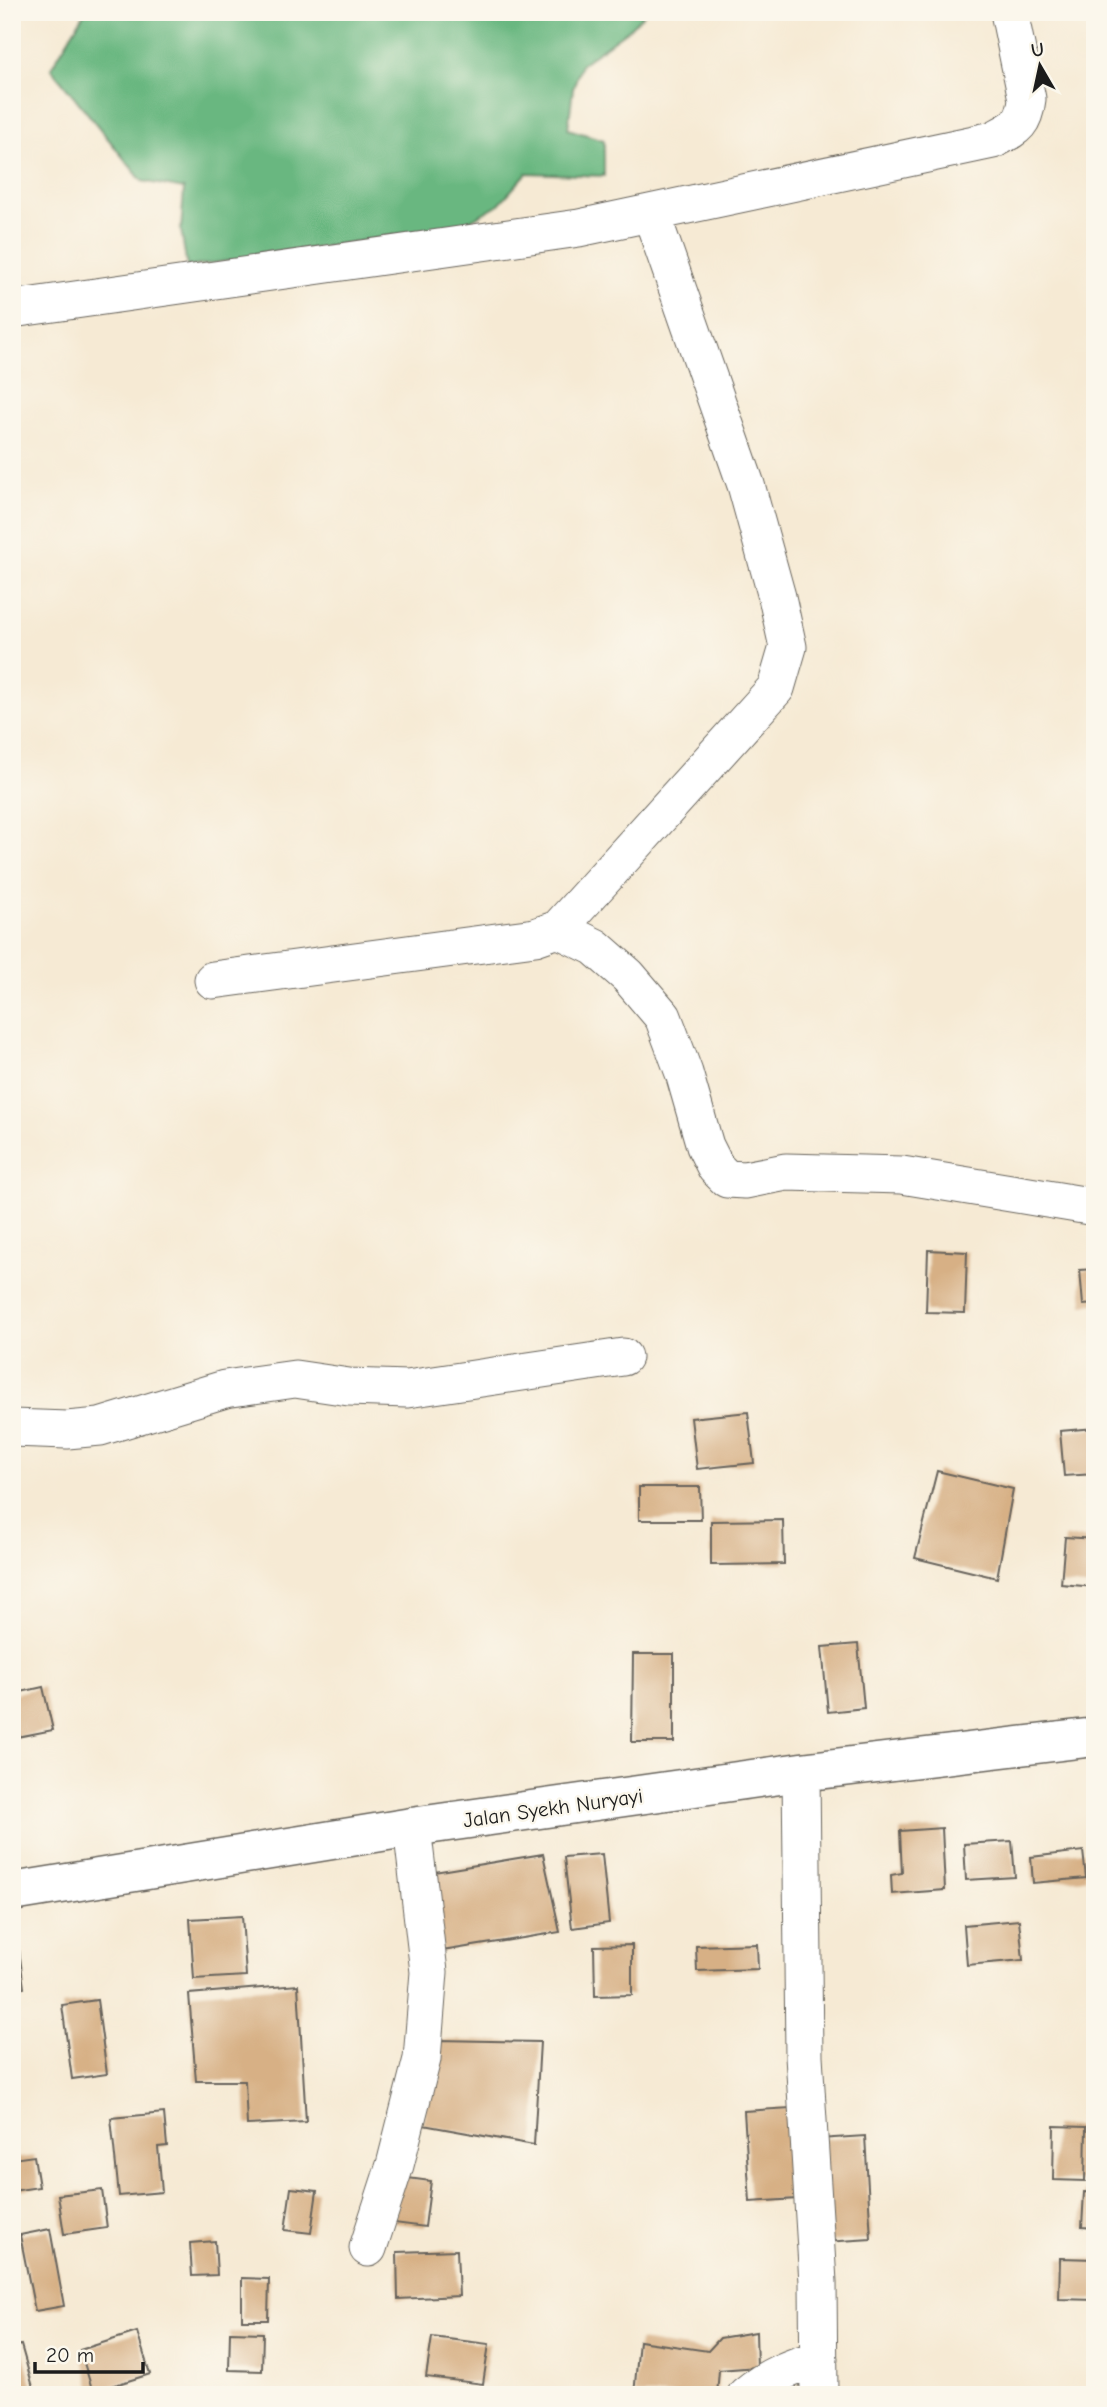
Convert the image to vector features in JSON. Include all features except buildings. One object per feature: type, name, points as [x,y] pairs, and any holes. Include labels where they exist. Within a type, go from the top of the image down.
[{"type":"main road","name":"Jalan Syekh Nuryayi","points":[[12,1892],[412,1827],[801,1772],[1095,1737]]},
{"type":"street","points":[[12,309],[579,228],[993,140],[1020,125],[1026,111],[1027,99],[1009,12]]},
{"type":"street","points":[[212,980],[535,937],[558,929],[776,688],[788,647],[746,485],[651,213]]},
{"type":"street","points":[[558,929],[595,947],[628,976],[663,1017],[684,1073],[705,1146],[716,1168],[727,1179],[745,1180],[786,1172],[902,1175],[1095,1207]]},
{"type":"street","points":[[12,1428],[67,1430],[100,1427],[225,1389],[295,1379],[349,1387],[407,1389],[622,1357]]},
{"type":"street","points":[[746,2395],[786,2368],[819,2377],[818,2282],[804,2056],[801,1772]]},
{"type":"street","points":[[368,2248],[395,2165],[422,2059],[429,1972],[412,1827]]},
{"type":"green space","points":[[85,12],[646,12],[628,30],[581,64],[573,89],[568,129],[604,140],[604,176],[527,173],[499,204],[459,227],[187,267],[181,230],[184,189],[142,181],[51,68]]}]
